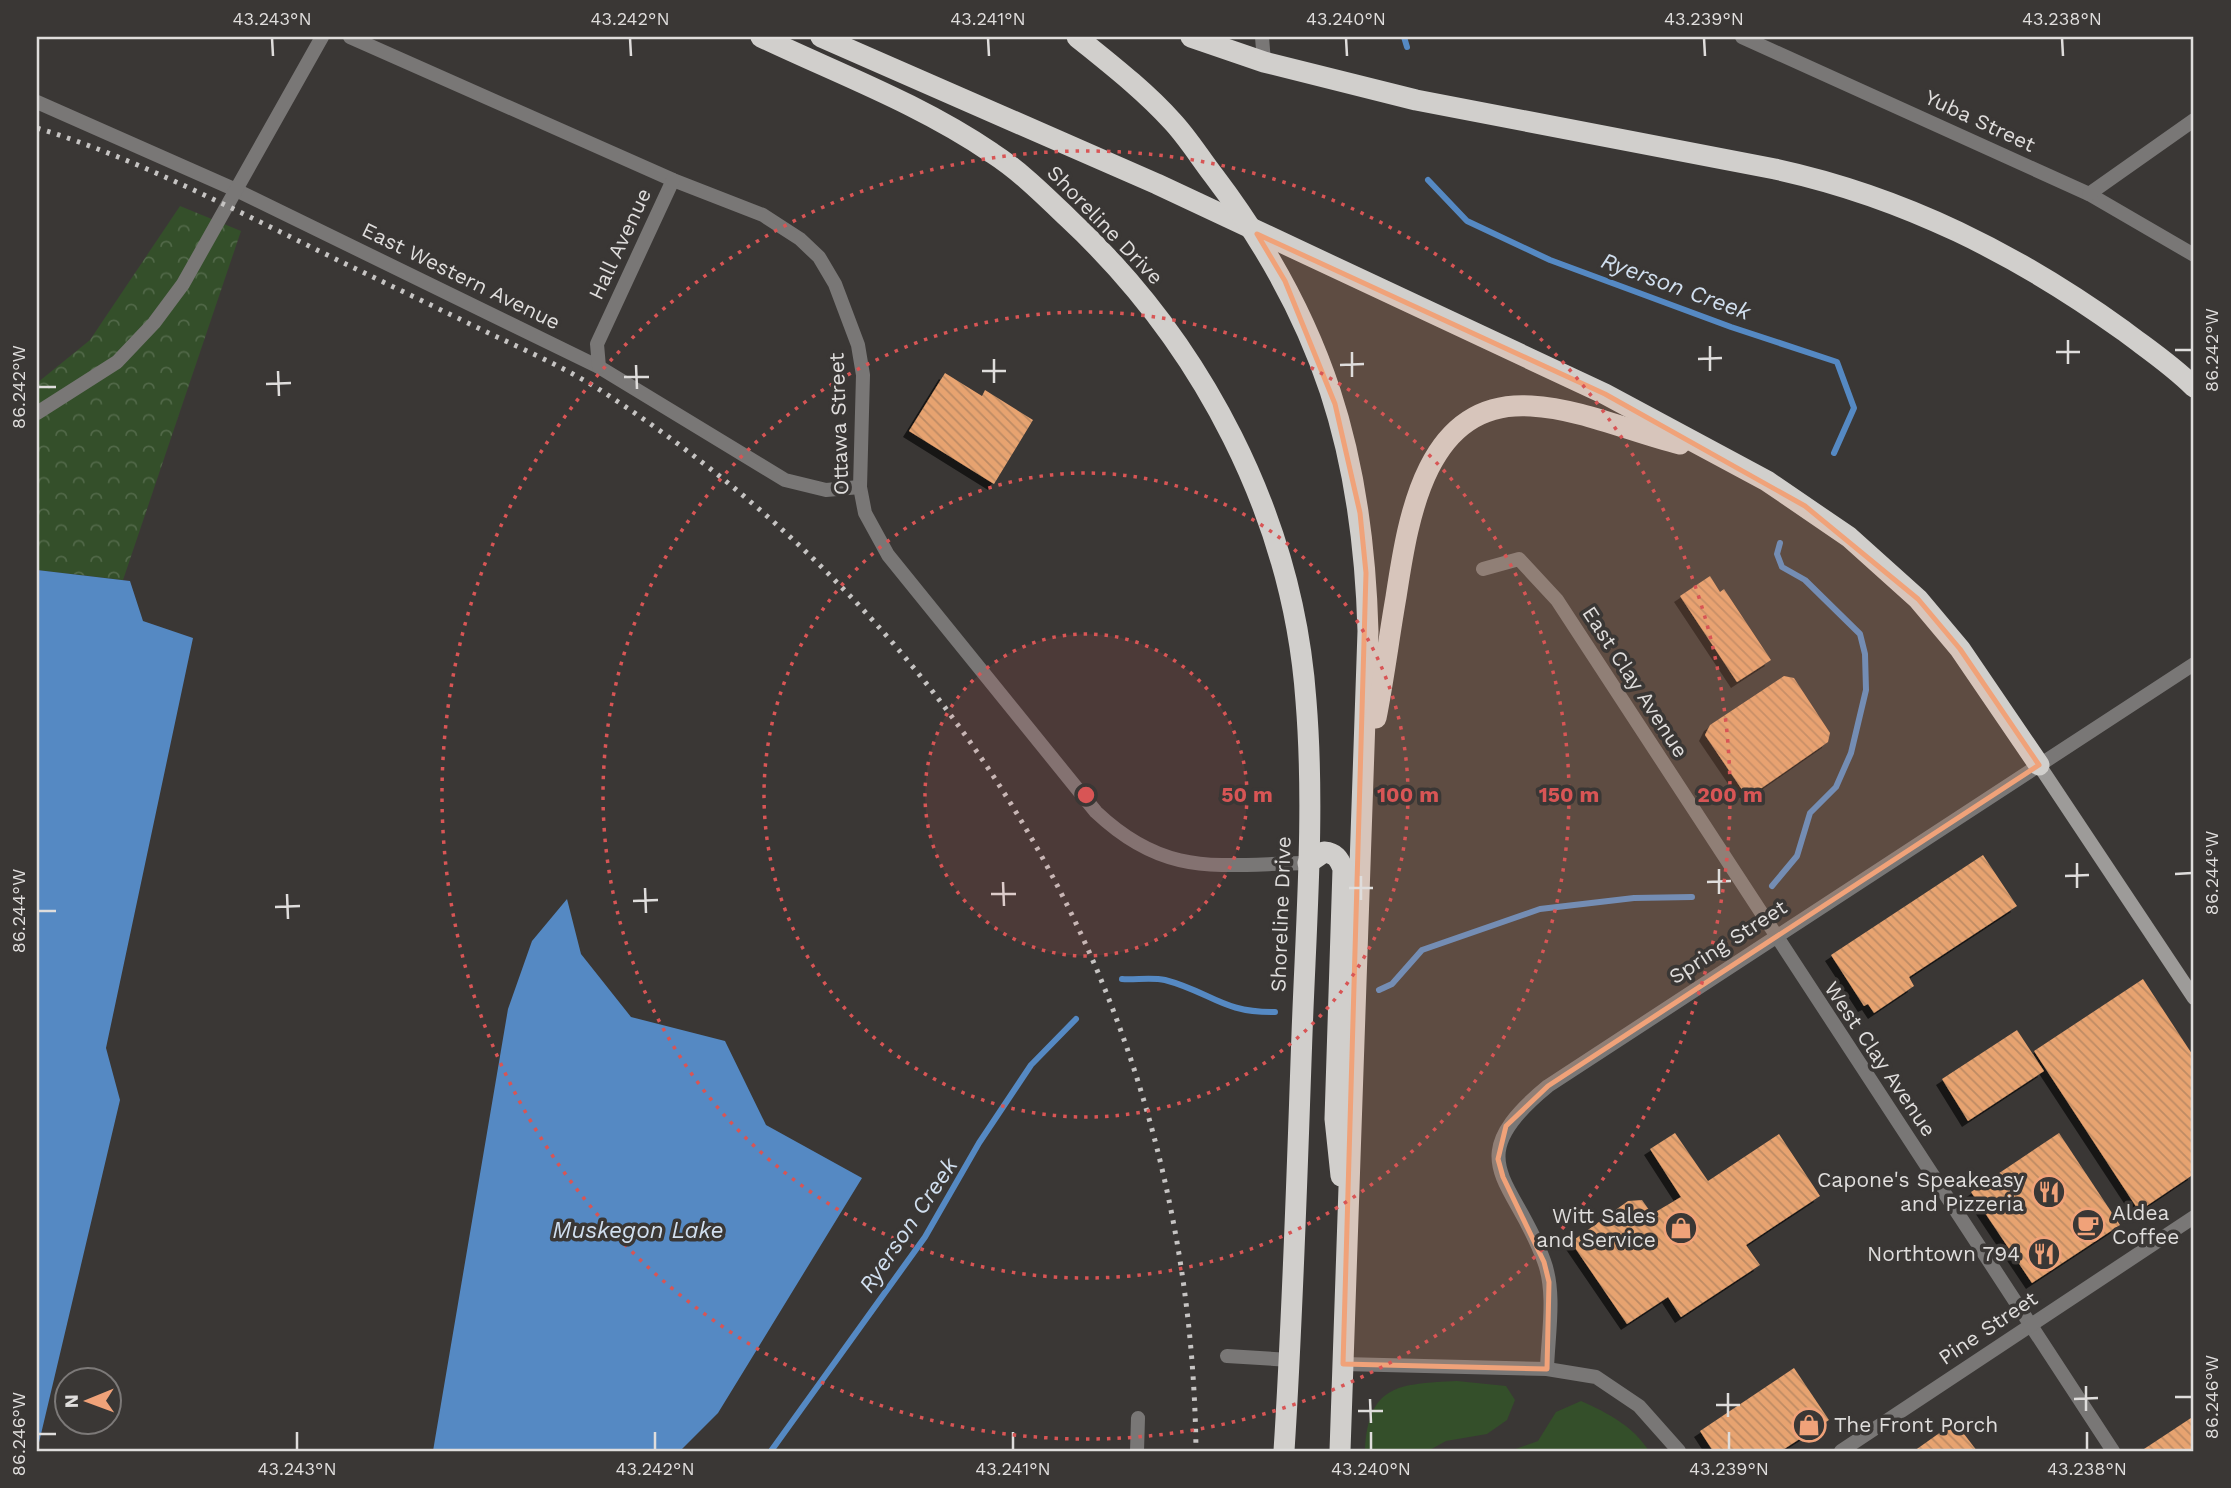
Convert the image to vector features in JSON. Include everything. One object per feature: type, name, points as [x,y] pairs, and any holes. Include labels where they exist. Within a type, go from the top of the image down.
[{"type":"highway","name":"Shoreline Drive","points":[[761,37],[879,90],[946,124],[995,154],[1041,192],[1118,268],[1191,363],[1228,427],[1254,486],[1288,589],[1300,645],[1306,699],[1308,863],[1290,1360],[1284,1451]]},
{"type":"highway","points":[[821,37],[1157,184],[1605,394],[1766,481],[1849,537],[1909,591],[1960,649],[2039,765]]},
{"type":"highway","points":[[1077,37],[1172,121],[1257,233],[1285,281],[1310,337],[1335,404],[1351,462],[1366,573],[1365,775],[1340,1451]]},
{"type":"highway","points":[[1191,37],[1264,62],[1416,100],[1831,181],[1895,202],[1979,239],[2051,281],[2166,359],[2194,387]]},
{"type":"highway","points":[[1365,775],[1413,505],[1433,459],[1466,422],[1508,407],[1530,406],[1584,416],[1716,453]]},
{"type":"highway","points":[[1308,863],[1324,852],[1332,853],[1339,859],[1343,869],[1335,1139],[1348,1223]]},
{"type":"highway","points":[[1290,1360],[1293,1451]]},
{"type":"main road","points":[[2039,765],[2194,998]]},
{"type":"street","points":[[37,413],[117,362],[154,323],[183,284],[322,37]]},
{"type":"street","name":"Ottawa Street","points":[[350,37],[673,180],[782,225],[819,257],[848,313],[858,345],[863,375],[860,487],[865,513],[888,555],[1096,812],[1114,829],[1157,855],[1178,862],[1308,863]]},
{"type":"street","points":[[1262,37],[1264,62]]},
{"type":"street","name":"Yuba Street","points":[[1742,37],[2089,194],[2194,255]]},
{"type":"street","name":"East Western Avenue","points":[[37,102],[236,190],[599,367],[785,480],[825,490],[860,487]]},
{"type":"street","points":[[2089,194],[2194,120]]},
{"type":"street","name":"Hall Avenue","points":[[599,367],[597,344],[673,180]]},
{"type":"street","name":"East Clay Avenue","points":[[1483,569],[1519,559],[1557,600],[1774,936]]},
{"type":"street","name":"Spring Street","points":[[1547,1369],[1549,1282],[1544,1262],[1503,1177],[1498,1159],[1506,1126],[1519,1109],[1548,1086],[1774,936],[2194,664]]},
{"type":"street","name":"West Clay Avenue","points":[[1774,936],[2112,1451]]},
{"type":"street","name":"Pine Street","points":[[1841,1451],[2194,1217]]},
{"type":"street","points":[[1227,1356],[1290,1360]]},
{"type":"street","points":[[1343,1364],[1547,1369],[1596,1377],[1639,1406],[1679,1451]]},
{"type":"street","points":[[1136,1451],[1138,1418]]},
{"type":"highlighted area","points":[[1257,234],[1605,394],[1805,506],[1918,599],[1960,649],[2039,765],[1548,1086],[1506,1126],[1498,1159],[1503,1177],[1544,1262],[1549,1282],[1547,1369],[1343,1364],[1366,573],[1360,513],[1335,404],[1285,281]]},
{"type":"green space","points":[[180,206],[241,231],[123,580],[37,570],[37,383],[90,340]]},
{"type":"green space","points":[[1457,1381],[1506,1386],[1515,1400],[1507,1420],[1487,1434],[1446,1441],[1428,1451],[1365,1451],[1372,1412],[1390,1392],[1419,1384]]},
{"type":"green space","points":[[1581,1401],[1619,1421],[1643,1442],[1649,1451],[1510,1451],[1538,1441],[1556,1412]]},
{"type":"water","points":[[37,570],[130,581],[143,621],[193,638],[106,1048],[120,1100],[57,1366],[52,1366],[52,1388],[37,1451]]},
{"type":"water","name":"Muskegon Lake","points":[[567,899],[581,954],[631,1017],[725,1041],[766,1125],[862,1178],[718,1413],[680,1451],[433,1451],[508,1009],[532,941]]},
{"type":"building","points":[[945,373],[982,396],[985,390],[1033,420],[994,484],[909,431]]},
{"type":"building","points":[[1710,576],[1720,592],[1724,589],[1771,660],[1737,682],[1680,596]]},
{"type":"building","points":[[1784,676],[1794,678],[1830,733],[1828,742],[1753,794],[1743,791],[1705,735],[1710,725]]},
{"type":"building","points":[[1983,855],[2017,906],[1909,977],[1914,986],[1874,1013],[1868,1004],[1864,1006],[1831,955]]},
{"type":"building","points":[[2143,979],[2194,1057],[2194,1174],[2139,1211],[2034,1051]]},
{"type":"building","points":[[2017,1030],[2044,1071],[1968,1121],[1942,1079]]},
{"type":"building","name":"Witt Sales and Service","points":[[1675,1133],[1708,1181],[1779,1134],[1820,1196],[1746,1245],[1760,1265],[1681,1317],[1668,1297],[1627,1324],[1571,1242],[1628,1201],[1642,1200],[1652,1214],[1681,1197],[1650,1149]]},
{"type":"building","points":[[2059,1133],[2120,1225],[2032,1283],[1971,1192]]},
{"type":"building","points":[[1794,1368],[1829,1420],[1781,1451],[1713,1451],[1700,1431]]},
{"type":"building","points":[[2194,1416],[2194,1451],[2145,1451],[2144,1449]]},
{"type":"building","points":[[1955,1422],[1977,1451],[1914,1451]]},
{"type":"waterway","name":"Ryerson Creek","points":[[1404,37],[1407,47]]},
{"type":"waterway","name":"Ryerson Creek","points":[[1428,180],[1467,221],[1550,260],[1731,327],[1837,362],[1854,408],[1834,453]]},
{"type":"waterway","name":"Ryerson Creek","points":[[1772,886],[1797,856],[1810,813],[1836,787],[1851,753],[1866,690],[1865,654],[1860,634],[1805,580],[1782,567],[1777,554],[1780,543]]},
{"type":"waterway","name":"Ryerson Creek","points":[[1379,990],[1392,984],[1422,950],[1540,909],[1634,898],[1692,897]]},
{"type":"waterway","name":"Ryerson Creek","points":[[1122,979],[1165,980],[1242,1009],[1275,1012]]},
{"type":"waterway","name":"Ryerson Creek","points":[[771,1451],[925,1237],[979,1143],[1031,1065],[1076,1019]]},
{"type":"railway","points":[[37,128],[77,141],[196,191],[547,360],[585,381],[729,484],[846,592],[948,712],[1034,842],[1102,982],[1152,1131],[1184,1288],[1196,1451]]},
{"type":"place","name":"Capone's Speakeasy and Pizzeria","points":[[2049,1192]]},
{"type":"place","name":"Aldea Coffee","points":[[2088,1225]]},
{"type":"place","name":"Witt Sales and Service","points":[[1681,1228]]},
{"type":"place","name":"Northtown 794","points":[[2044,1254]]},
{"type":"place","name":"The Front Porch","points":[[1809,1425]]}]
